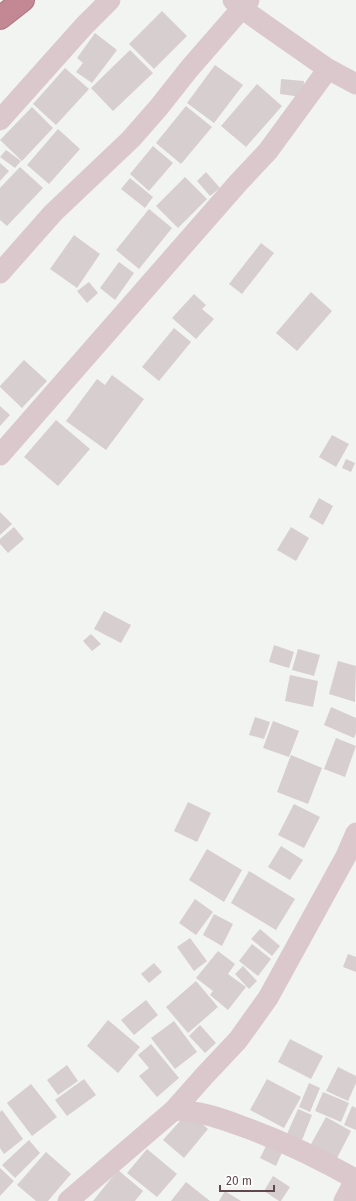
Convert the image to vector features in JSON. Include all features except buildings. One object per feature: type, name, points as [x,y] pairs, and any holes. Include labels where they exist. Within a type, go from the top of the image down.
[{"type":"highway","points":[[2,13],[24,0]]},
{"type":"street","points":[[0,120],[84,26],[110,0]]},
{"type":"street","points":[[0,273],[53,213],[131,139],[159,107],[241,3],[328,69],[356,84]]},
{"type":"street","points":[[0,455],[268,151],[328,69]]},
{"type":"street","points":[[70,1200],[174,1110],[205,1074],[238,1040],[268,998],[346,856],[356,833]]},
{"type":"street","points":[[174,1110],[191,1110],[217,1117],[276,1139],[356,1179],[344,1201]]}]
